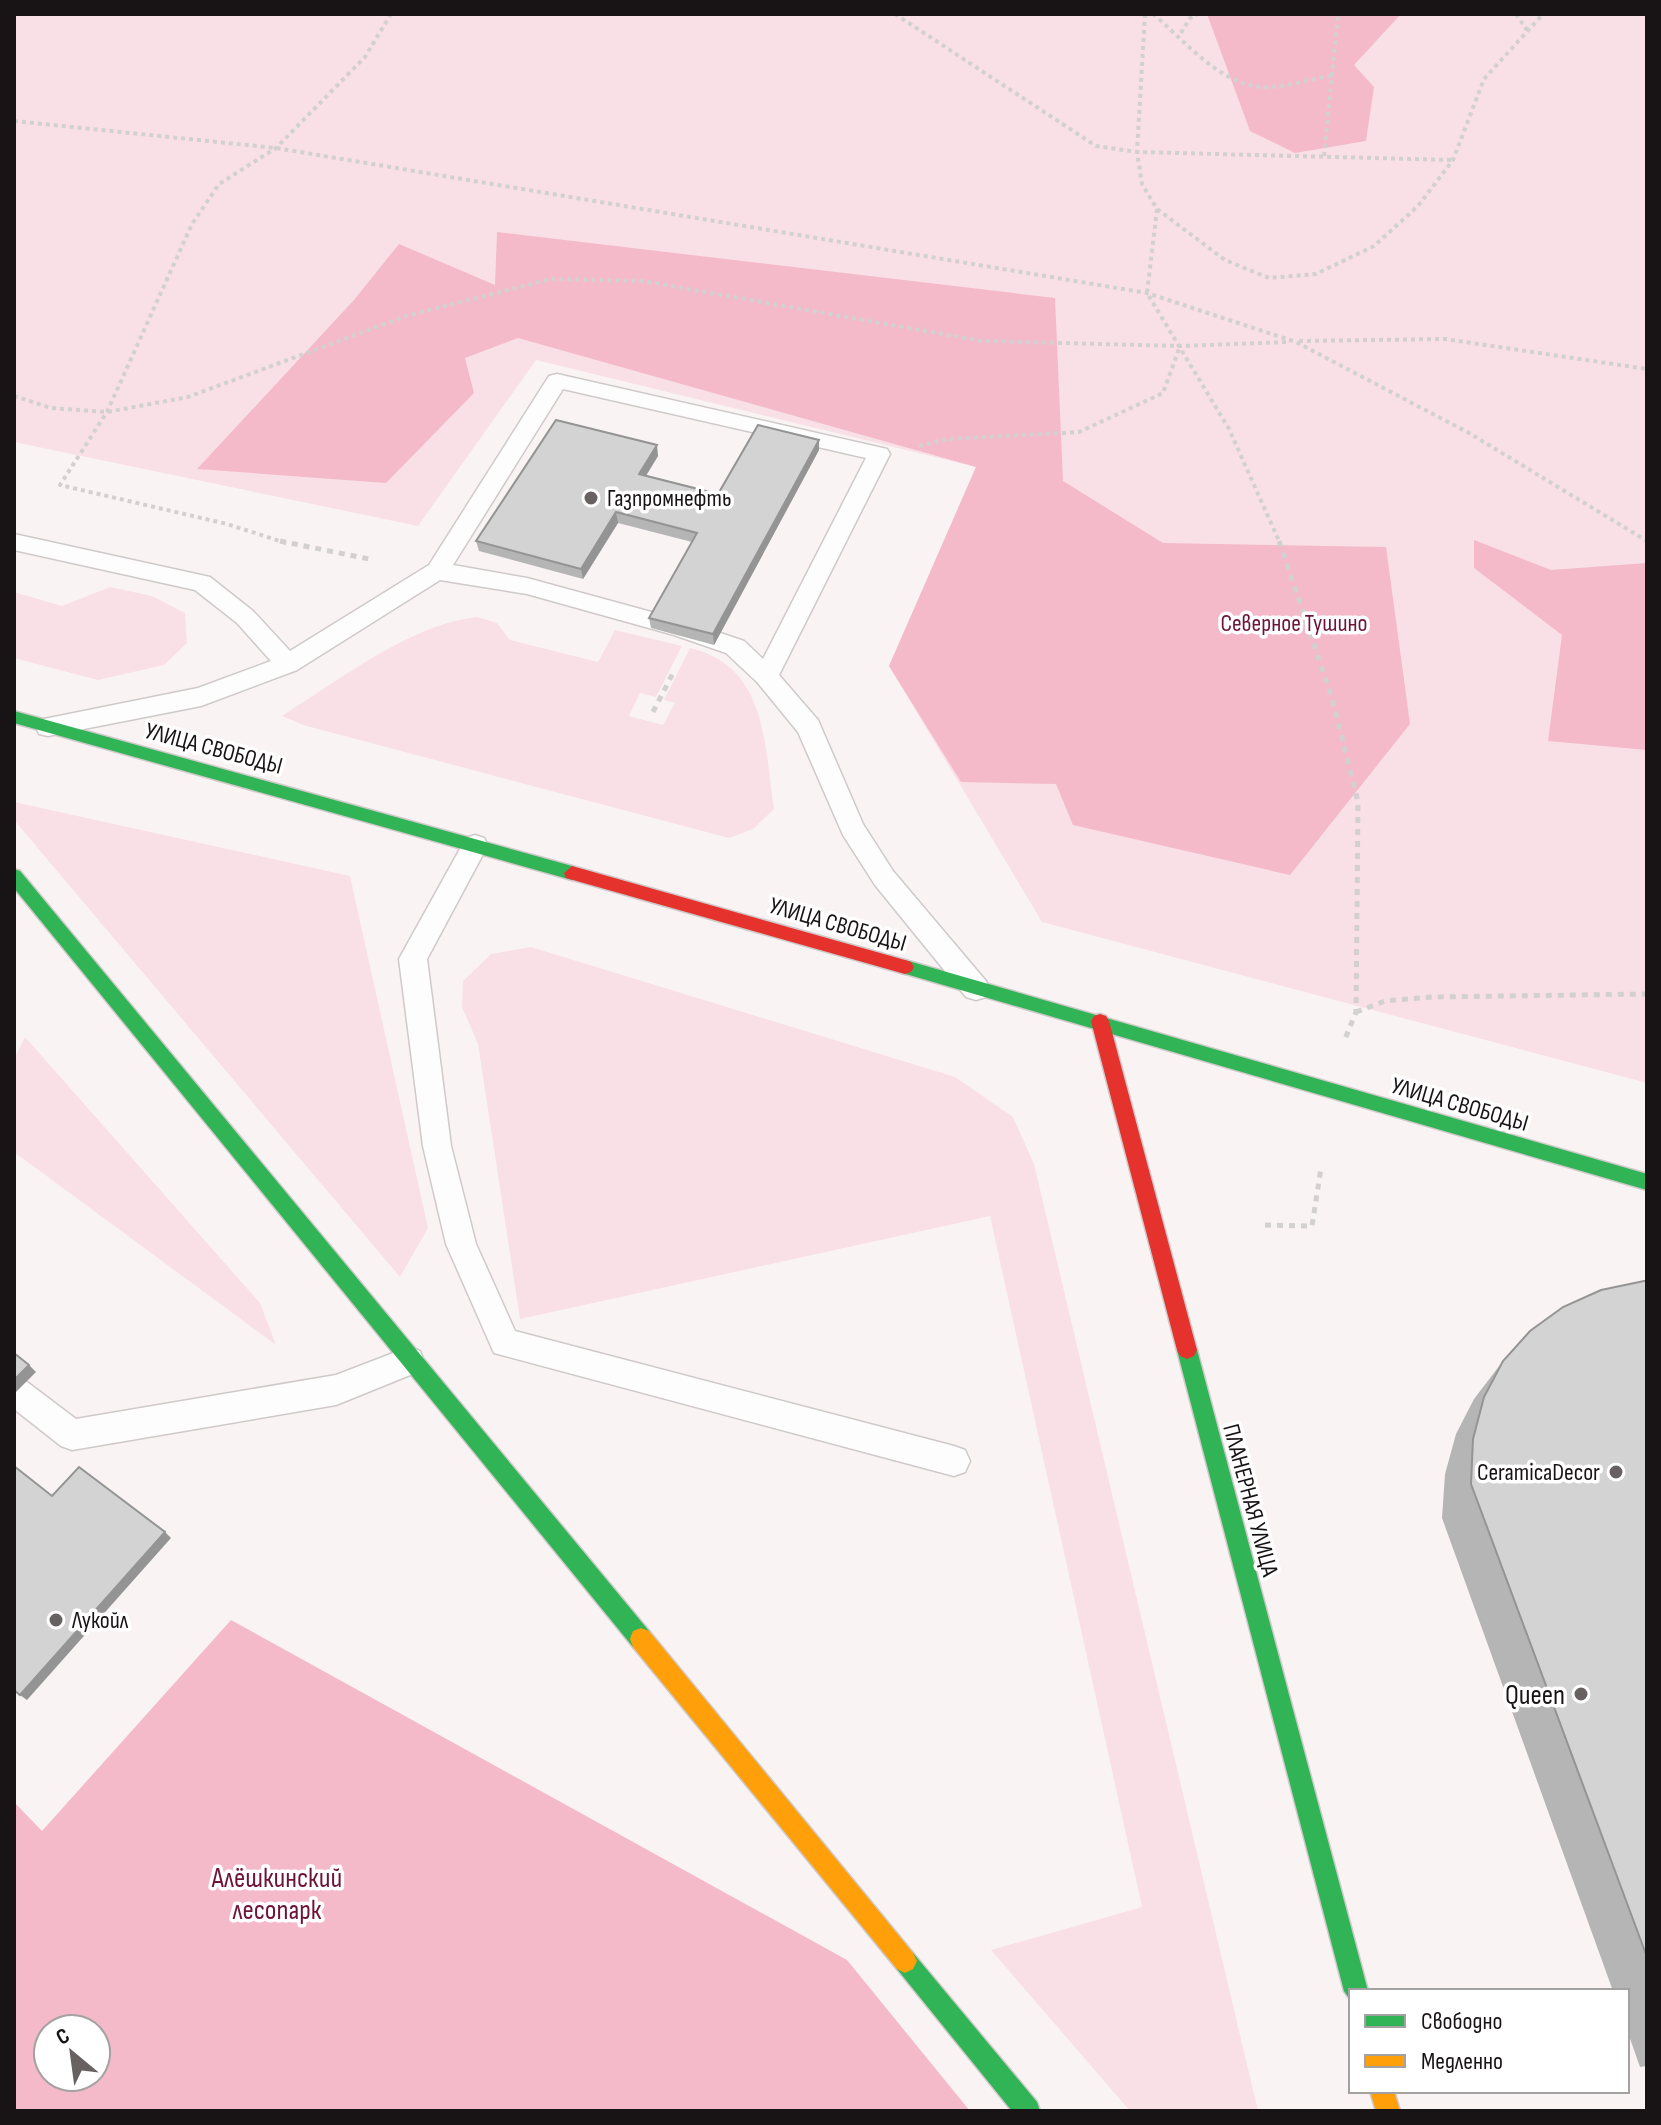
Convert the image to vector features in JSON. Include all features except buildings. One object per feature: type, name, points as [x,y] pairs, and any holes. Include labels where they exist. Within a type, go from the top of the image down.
[{"type":"main road","name":"УЛИЦА СВОБОДЫ","points":[[14,717],[976,989],[1100,1021],[1332,1092],[1647,1182]]},
{"type":"main road","points":[[14,876],[409,1361],[1028,2111]]},
{"type":"main road","name":"ПЛАНЕРНАЯ УЛИЦА","points":[[1100,1021],[1355,1989]]},
{"type":"lane","points":[[48,727],[201,697],[288,664],[437,571],[557,381],[879,454],[766,676]]},
{"type":"lane","points":[[14,542],[202,583],[245,617],[288,664]]},
{"type":"lane","points":[[437,571],[527,586],[680,628],[735,647],[766,676],[809,727],[852,828],[884,878],[976,989]]},
{"type":"lane","points":[[475,845],[413,959],[441,1160],[461,1244],[505,1343],[954,1461]]},
{"type":"lane","points":[[16,1392],[72,1435],[336,1390],[409,1361]]},
{"type":"path","points":[[391,14],[365,57],[276,148],[219,184],[192,224],[107,412],[60,485],[227,524],[291,545],[437,571]]},
{"type":"path","points":[[895,14],[1096,146],[1137,152],[1453,160]]},
{"type":"path","points":[[1145,14],[1137,152],[1142,184],[1157,209],[1225,260],[1269,278],[1316,274],[1374,246],[1418,206],[1453,160],[1484,79],[1543,14]]},
{"type":"path","points":[[1153,14],[1223,74],[1259,87],[1331,76]]},
{"type":"path","points":[[1180,34],[1190,18],[1198,14]]},
{"type":"path","points":[[1516,14],[1527,30]]},
{"type":"path","points":[[1324,157],[1336,15]]},
{"type":"path","points":[[14,121],[276,148],[1147,293],[1296,342],[1469,433],[1647,541]]},
{"type":"path","points":[[1157,209],[1147,293],[1229,429],[1287,559],[1332,698],[1358,802],[1356,1012],[1341,1053]]},
{"type":"path","points":[[14,396],[51,408],[107,412],[188,397],[406,316],[551,279],[643,281],[982,341],[1180,346],[1445,339],[1647,369]]},
{"type":"path","points":[[879,454],[948,439],[1079,432],[1163,393],[1180,346]]},
{"type":"path","points":[[1356,1012],[1385,1001],[1431,997],[1647,994]]},
{"type":"path","points":[[1265,1225],[1312,1226],[1321,1168]]},
{"type":"green space","name":"Северное Тушино","points":[[14,14],[1647,14],[1647,1083],[1042,922],[889,666],[976,467],[536,360],[418,526],[14,442]]},
{"type":"green space","points":[[1207,14],[1401,14],[1354,65],[1374,87],[1366,141],[1295,153],[1250,131]]},
{"type":"green space","points":[[497,232],[1055,298],[1063,481],[1163,543],[1386,547],[1410,724],[1290,875],[1073,825],[1056,784],[961,782],[889,666],[976,467],[518,338],[465,358],[474,393],[386,483],[197,469],[354,300],[399,244],[495,285]]},
{"type":"green space","points":[[1474,540],[1551,570],[1647,563],[1647,750],[1548,741],[1562,635],[1474,568]]},
{"type":"green space","points":[[110,587],[152,596],[185,613],[187,643],[164,665],[98,680],[14,658],[14,592],[62,606]]},
{"type":"green space","points":[[478,617],[497,623],[510,640],[598,662],[615,630],[682,646],[656,697],[640,693],[629,716],[663,725],[675,703],[664,700],[690,648],[716,658],[735,672],[758,712],[774,809],[753,829],[729,838],[303,725],[282,716],[402,642],[427,630]]},
{"type":"green space","points":[[14,802],[350,876],[428,1228],[400,1277],[14,820]]},
{"type":"green space","points":[[531,947],[955,1077],[1013,1117],[1034,1164],[1258,2111],[1130,2111],[991,1950],[1142,1907],[990,1216],[520,1319],[478,1044],[462,1007],[463,981],[491,954]]},
{"type":"green space","points":[[25,1037],[260,1303],[276,1345],[14,1152],[14,1059]]},
{"type":"green space","name":"Алёшкинский лесопарк","points":[[231,1620],[847,1960],[970,2111],[14,2111],[14,1802],[42,1831]]},
{"type":"traffic: fast","points":[[14,717],[572,873]]},
{"type":"traffic: fast","points":[[14,876],[641,1639]]},
{"type":"traffic: fast","points":[[905,967],[1647,1182]]},
{"type":"traffic: fast","points":[[1187,1350],[1355,1989]]},
{"type":"traffic: fast","points":[[905,1961],[1028,2111]]},
{"type":"traffic: slow","points":[[641,1639],[905,1961]]},
{"type":"traffic: slow","points":[[1383,2093],[1388,2111]]},
{"type":"traffic: jam","points":[[572,873],[905,967]]},
{"type":"traffic: jam","points":[[1100,1021],[1187,1350]]},
{"type":"place","name":"Газпромнефть","points":[[591,498]]},
{"type":"place","name":"CeramicaDecor","points":[[1616,1472]]},
{"type":"place","name":"Лукойл","points":[[56,1620]]},
{"type":"place","name":"Queen","points":[[1581,1694]]}]
